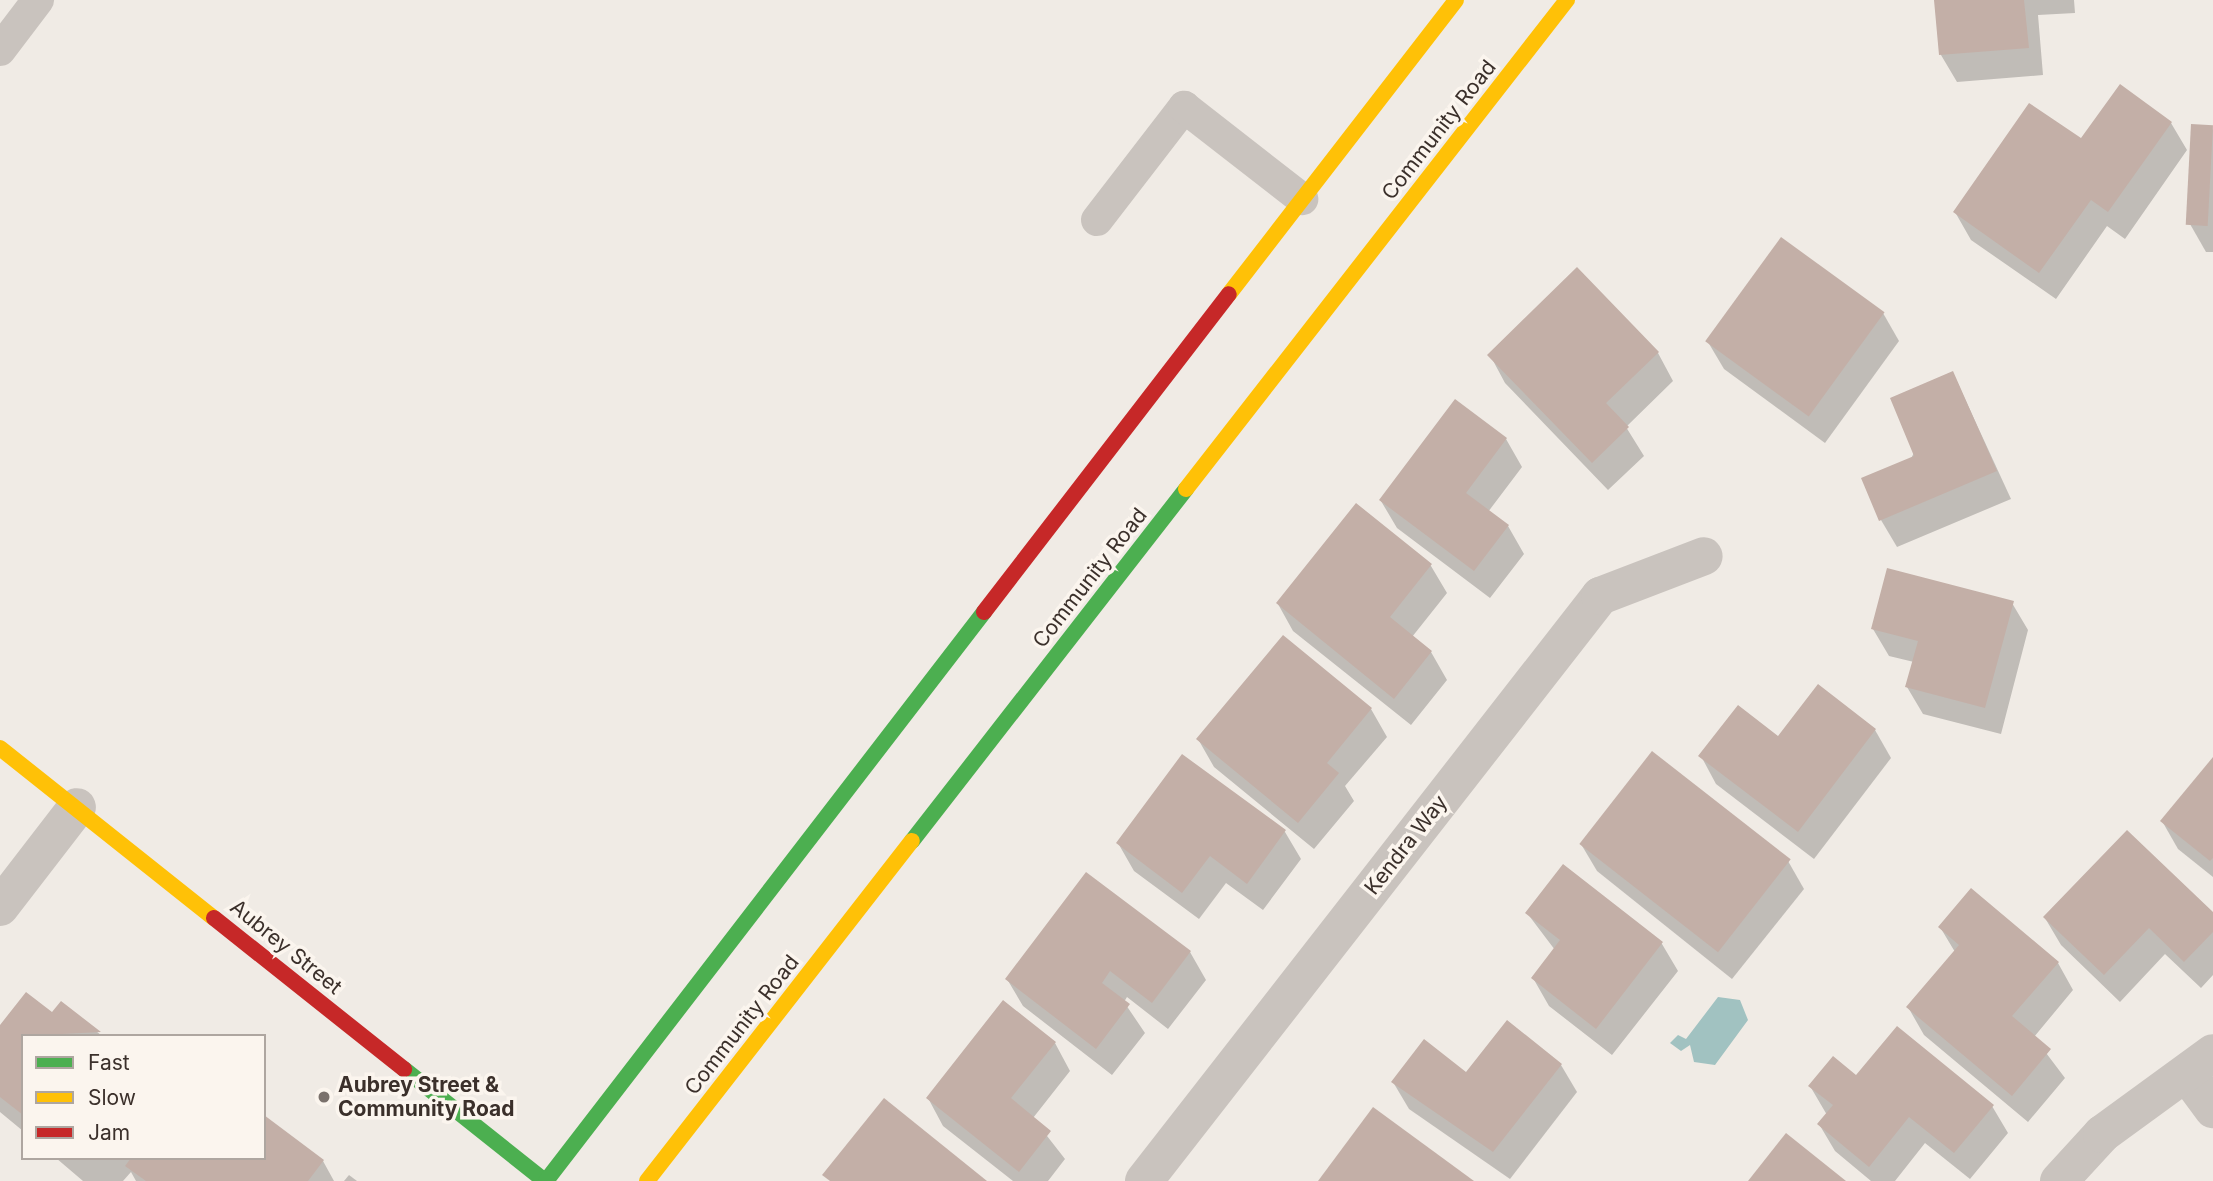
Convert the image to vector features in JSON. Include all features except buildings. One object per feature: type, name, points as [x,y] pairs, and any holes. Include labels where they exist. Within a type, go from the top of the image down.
[{"type":"main road","points":[[546,1181],[1456,0]]},
{"type":"main road","name":"Community Road","points":[[647,1181],[1567,0]]},
{"type":"main road","name":"Aubrey Street","points":[[0,748],[546,1181]]},
{"type":"street","name":"Kendra Way","points":[[1144,1181],[1600,596],[1704,556]]},
{"type":"street","points":[[0,906],[77,807]]},
{"type":"street","points":[[2059,1181],[2102,1133],[2200,1064],[2213,1109]]},
{"type":"lane","points":[[0,50],[38,0]]},
{"type":"lane","points":[[1097,220],[1184,107],[1301,199]]},
{"type":"water","points":[[1718,997],[1740,1000],[1748,1020],[1715,1065],[1694,1062],[1690,1045],[1681,1051],[1670,1043],[1678,1035],[1686,1039]]},
{"type":"traffic: fast","points":[[912,841],[1186,489]]},
{"type":"traffic: fast","points":[[546,1181],[984,612]]},
{"type":"traffic: fast","points":[[404,1069],[545,1181]]},
{"type":"traffic: slow","points":[[1229,294],[1456,0]]},
{"type":"traffic: slow","points":[[1186,489],[1567,0]]},
{"type":"traffic: slow","points":[[0,748],[214,918]]},
{"type":"traffic: slow","points":[[647,1181],[912,841]]},
{"type":"traffic: jam","points":[[984,612],[1229,294]]},
{"type":"traffic: jam","points":[[214,918],[404,1069]]},
{"type":"place","name":"Aubrey Street & Community Road","points":[[324,1097]]}]
